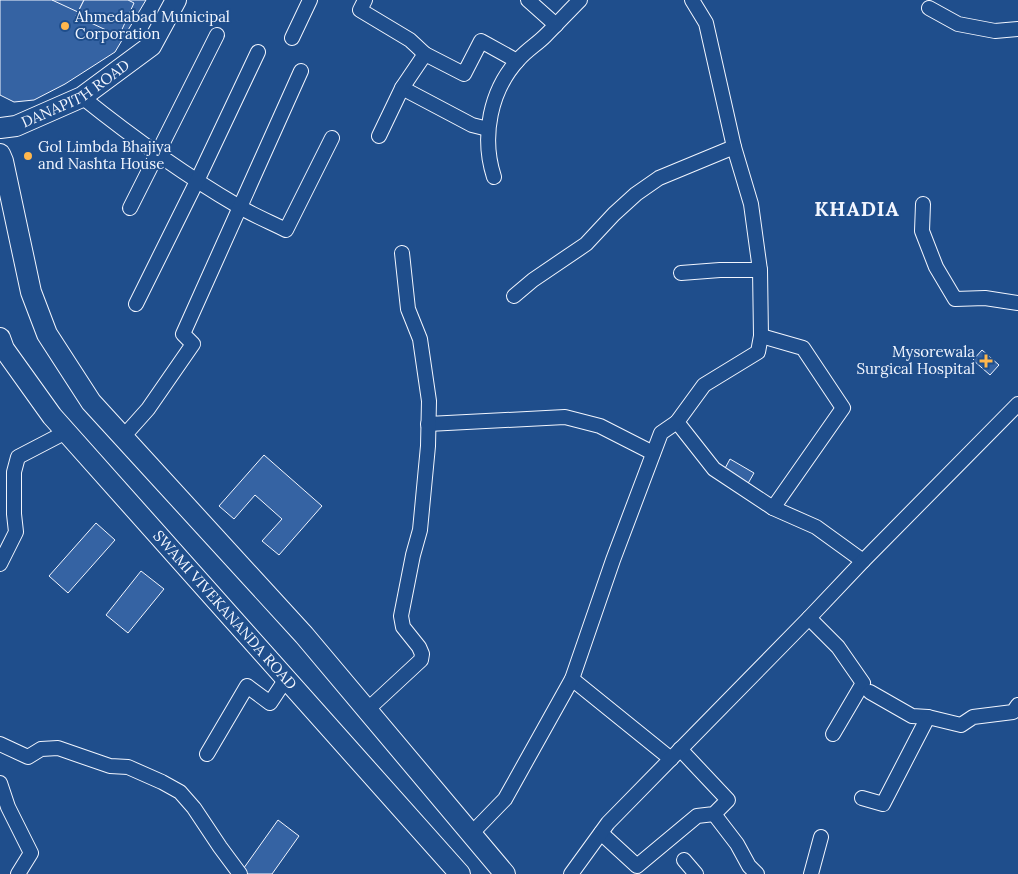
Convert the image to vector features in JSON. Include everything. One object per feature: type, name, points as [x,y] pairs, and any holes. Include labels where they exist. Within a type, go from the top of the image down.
[{"type":"main road","name":"DANAPITH ROAD","points":[[0,128],[16,126],[82,96],[151,46],[176,0]]},
{"type":"main road","points":[[0,154],[31,292],[46,334],[91,402],[304,635],[472,832],[505,874]]},
{"type":"main road","name":"SWAMI VIVEKANANDA ROAD","points":[[0,338],[4,349],[52,416],[460,874]]},
{"type":"street","points":[[292,38],[310,0]]},
{"type":"street","points":[[365,0],[360,10],[410,40],[425,54],[464,74],[481,41],[517,61]]},
{"type":"street","points":[[528,0],[556,25]]},
{"type":"street","points":[[494,177],[489,162],[488,120],[503,80],[517,61],[544,38],[580,0]]},
{"type":"street","points":[[472,832],[505,799],[572,679],[613,560],[661,433],[677,422],[704,385],[758,352],[761,336],[760,270],[752,204],[734,147],[706,23],[692,0]]},
{"type":"street","points":[[929,8],[958,24],[995,31],[1018,29]]},
{"type":"street","points":[[130,208],[216,35]]},
{"type":"street","points":[[136,304],[258,52]]},
{"type":"street","points":[[379,136],[402,88],[425,54]]},
{"type":"street","points":[[123,437],[148,409],[193,344],[183,334],[301,71]]},
{"type":"street","points":[[402,88],[472,125],[488,129]]},
{"type":"street","points":[[82,96],[134,138],[197,181],[240,207],[286,230],[332,138]]},
{"type":"street","points":[[514,296],[533,280],[586,244],[622,207],[659,178],[734,147]]},
{"type":"street","points":[[923,204],[922,231],[936,266],[954,299],[984,298],[1018,303]]},
{"type":"street","points":[[367,710],[421,660],[422,654],[419,647],[403,627],[401,616],[420,530],[428,446],[429,401],[420,339],[408,308],[402,253]]},
{"type":"street","points":[[681,273],[720,270],[760,270]]},
{"type":"street","points":[[761,336],[803,348],[843,408],[773,508]]},
{"type":"street","points":[[572,874],[608,823],[1018,404]]},
{"type":"street","points":[[428,424],[565,417],[600,426],[653,453]]},
{"type":"street","points":[[677,422],[714,470],[773,508],[816,527],[863,561]]},
{"type":"street","points":[[0,564],[16,532],[14,472],[18,457],[66,432]]},
{"type":"street","points":[[809,618],[838,647],[863,683],[833,734]]},
{"type":"street","points":[[207,754],[246,686],[270,703],[286,679]]},
{"type":"street","points":[[572,679],[676,754],[728,800],[714,814],[697,816],[637,866],[601,833]]},
{"type":"street","points":[[870,692],[912,716],[928,717],[961,725],[973,717],[1013,712],[1018,705]]},
{"type":"street","points":[[862,798],[883,804],[928,717]]},
{"type":"street","points":[[0,744],[28,757],[41,749],[58,748],[110,766],[128,767],[162,782],[180,792],[194,808],[240,874]]},
{"type":"street","points":[[0,783],[4,813],[31,853],[18,874]]},
{"type":"street","points":[[714,814],[757,874]]},
{"type":"street","points":[[811,874],[822,837]]},
{"type":"street","points":[[684,860],[696,874]]},
{"type":"building","name":"Ahmedabad Municipal Corporation","points":[[0,0],[146,0],[115,52],[65,84],[34,100],[14,102],[0,95]]},
{"type":"building","points":[[52,0],[84,0],[78,12]]},
{"type":"building","points":[[84,0],[128,0],[134,3],[119,36],[76,16]]},
{"type":"building","points":[[982,350],[999,365],[990,375],[973,360]]},
{"type":"building","points":[[264,455],[322,506],[279,555],[262,541],[282,519],[255,495],[234,519],[219,506]]},
{"type":"building","points":[[730,459],[754,473],[746,487],[722,474]]},
{"type":"building","points":[[96,523],[115,540],[68,593],[49,576]]},
{"type":"building","points":[[141,571],[164,589],[128,633],[106,615]]},
{"type":"building","points":[[278,820],[299,836],[272,874],[243,874],[241,872]]},
{"type":"place","name":"Ahmedabad Municipal Corporation","points":[[65,26]]},
{"type":"place","name":"Gol Limbda Bhajiya and Nashta House","points":[[28,156]]},
{"type":"place","name":"Mysorewala Surgical Hospital","points":[[986,361]]},
{"type":"district","name":"KHADIA","points":[[857,209]]}]
